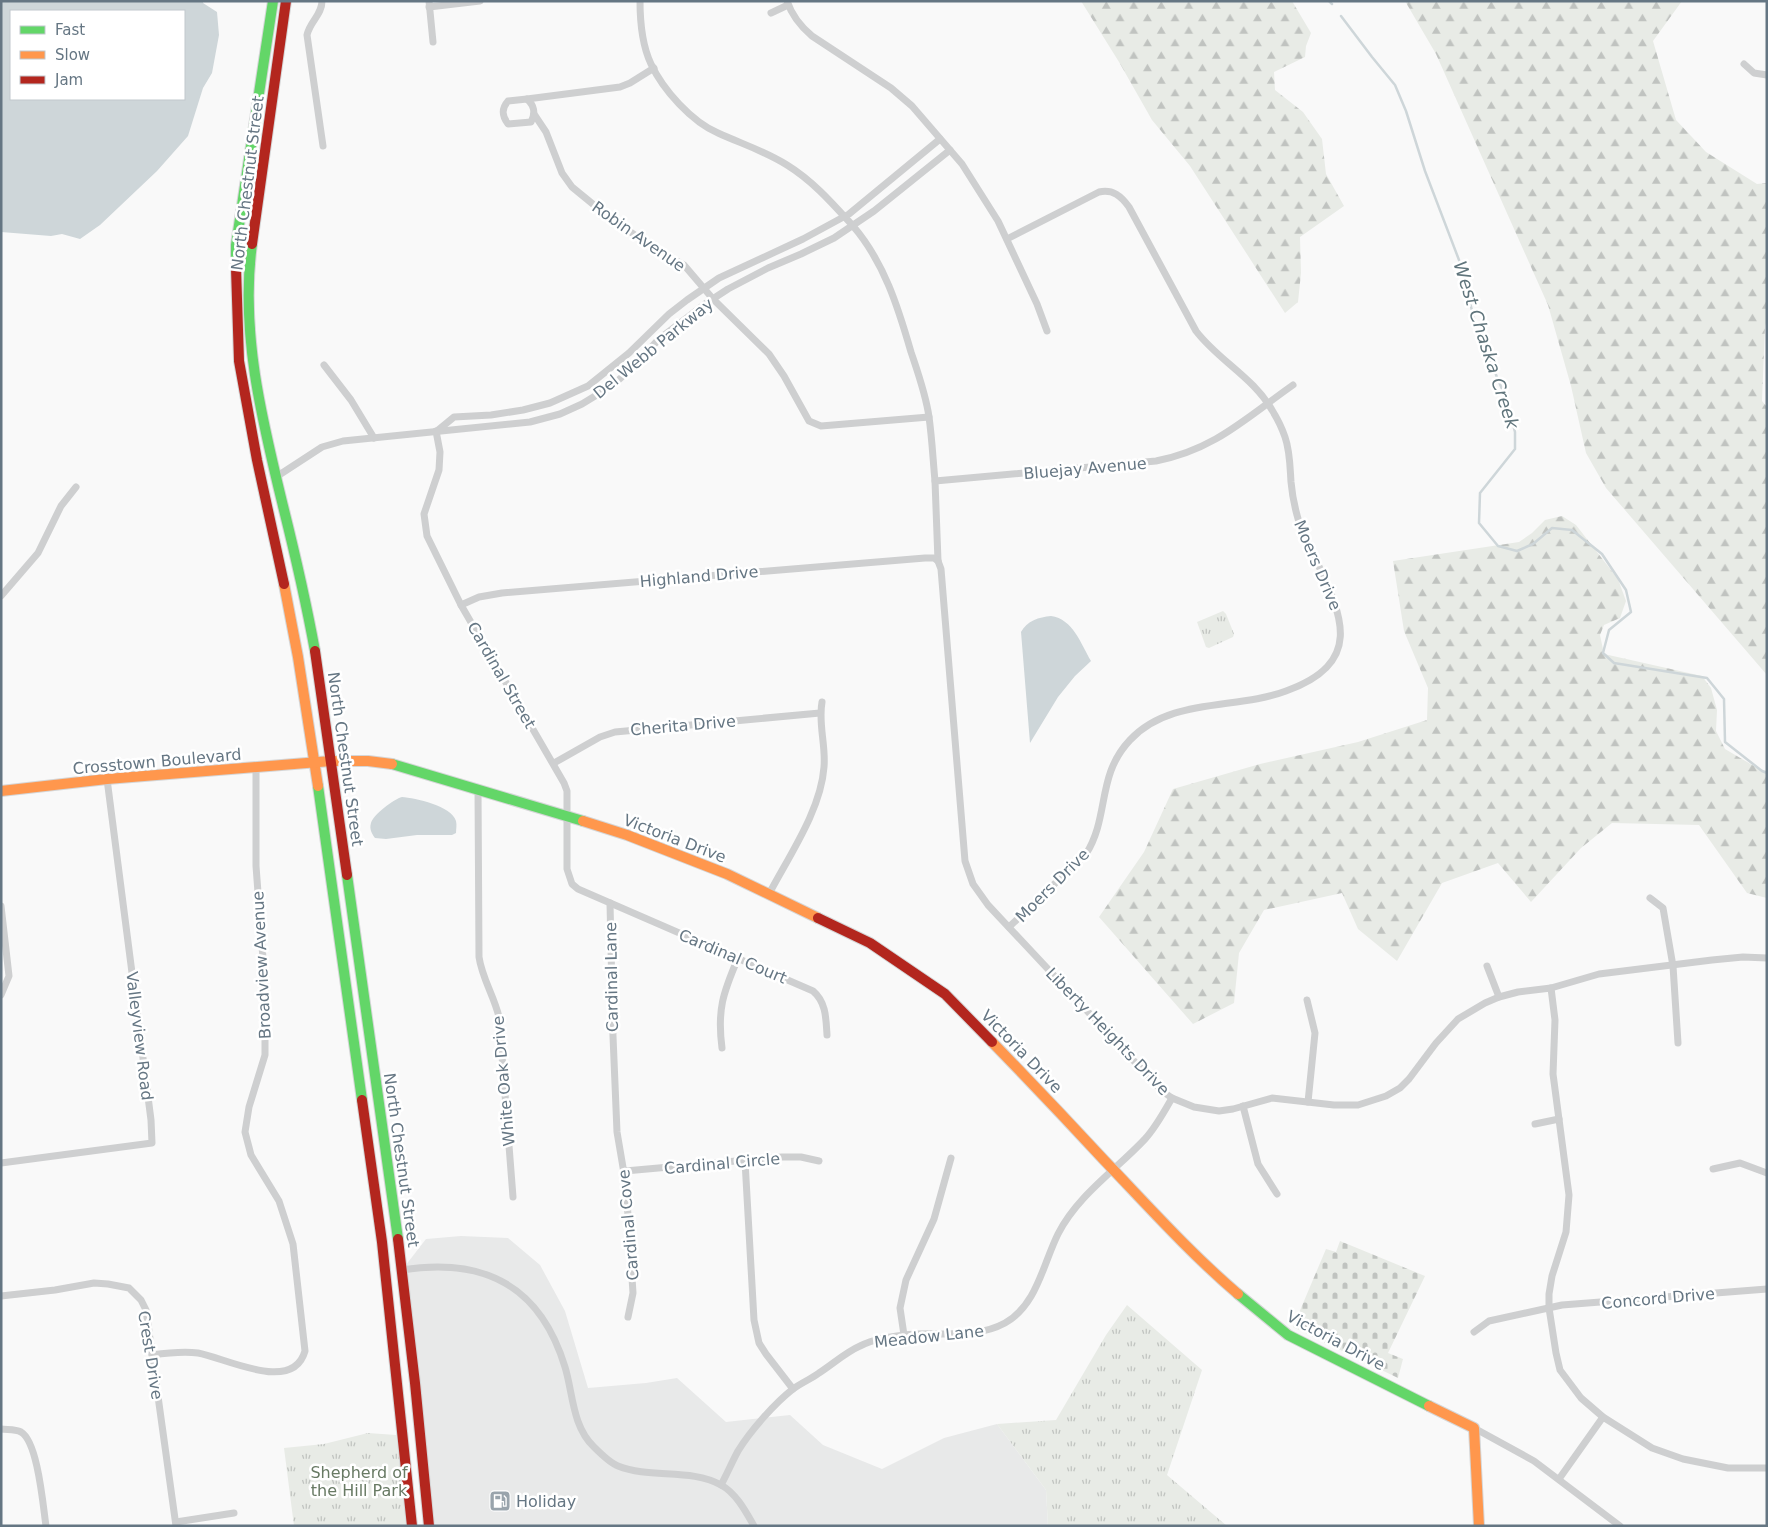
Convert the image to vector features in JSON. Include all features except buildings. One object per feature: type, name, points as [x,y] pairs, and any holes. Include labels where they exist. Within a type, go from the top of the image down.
[{"type":"main road","name":"North Chestnut Street","points":[[273,1],[236,245],[239,361],[246,407],[284,582],[315,763],[382,1242],[412,1526]]},
{"type":"main road","name":"North Chestnut Street","points":[[286,1],[260,174],[251,252],[251,350],[258,395],[303,588],[319,674],[402,1270],[429,1526]]},
{"type":"main road","name":"Victoria Drive","points":[[315,763],[359,760],[384,761],[627,835],[727,874],[870,943],[945,994],[1047,1098],[1167,1227],[1210,1270],[1243,1299],[1288,1335],[1474,1428]]},
{"type":"main road","name":"Crosstown Boulevard","points":[[1,791],[107,779],[315,763]]},
{"type":"main road","points":[[1474,1428],[1479,1526]]},
{"type":"street","points":[[322,1],[321,10],[309,27],[307,35],[323,146]]},
{"type":"street","points":[[433,42],[429,4],[480,1]]},
{"type":"street","points":[[640,1],[640,21],[648,56],[660,79],[681,105],[707,127],[765,152],[788,165],[817,188],[870,249],[894,294],[916,365],[929,418],[935,481],[938,561]]},
{"type":"street","points":[[771,13],[788,3],[797,21],[812,36],[891,88],[912,106],[962,164],[998,221],[1037,304],[1047,331]]},
{"type":"street","points":[[1744,64],[1754,74],[1767,75]]},
{"type":"street","points":[[527,99],[533,106],[534,114],[531,122],[508,124],[504,119],[503,109],[508,101],[620,87],[654,68]]},
{"type":"street","name":"Robin Avenue","points":[[534,114],[546,132],[562,173],[572,187],[612,220],[652,247],[684,265],[713,299],[769,354],[784,376],[809,421],[821,426],[929,418]]},
{"type":"street","name":"Del Webb Parkway","points":[[436,431],[454,416],[523,410],[550,403],[588,386],[629,353],[668,314],[704,288],[719,278],[843,218],[886,186],[940,140]]},
{"type":"street","name":"Del Webb Parkway","points":[[276,477],[322,447],[343,441],[530,422],[560,414],[582,404],[612,385],[634,366],[659,339],[713,299],[768,268],[818,247],[852,226],[874,211],[950,150]]},
{"type":"street","name":"Moers Drive","points":[[1007,239],[1099,192],[1117,194],[1129,207],[1196,331],[1209,348],[1255,388],[1268,404],[1286,437],[1297,517],[1335,604],[1340,621],[1341,638],[1334,658],[1326,667],[1315,677],[1287,691],[1263,698],[1172,714],[1150,724],[1137,734],[1120,753],[1108,775],[1097,833],[1086,854],[1009,927]]},
{"type":"street","points":[[324,365],[351,400],[374,438]]},
{"type":"street","name":"Bluejay Avenue","points":[[935,481],[1156,462],[1172,458],[1198,450],[1223,437],[1293,386]]},
{"type":"street","name":"Cardinal Street","points":[[436,431],[440,452],[439,470],[424,514],[426,536],[461,605],[554,763],[567,791],[567,817]]},
{"type":"street","points":[[1,596],[38,553],[61,506],[76,487]]},
{"type":"street","name":"Highland Drive","points":[[461,605],[479,597],[502,593],[925,558],[934,558],[938,561]]},
{"type":"street","name":"Liberty Heights Drive","points":[[938,561],[941,569],[965,861],[973,884],[980,896],[1162,1091],[1172,1098],[1194,1107],[1219,1111],[1272,1098],[1346,1106],[1358,1105],[1386,1096],[1400,1088],[1436,1043],[1458,1020],[1485,1003],[1499,997],[1518,992],[1551,988],[1599,974],[1742,957],[1767,958]]},
{"type":"street","points":[[769,894],[812,813],[819,795],[824,767],[820,713],[822,702]]},
{"type":"street","name":"Cherita Drive","points":[[554,763],[600,736],[615,732],[820,713]]},
{"type":"street","name":"Broadview Avenue","points":[[152,1354],[196,1353],[267,1373],[287,1371],[297,1366],[302,1360],[304,1352],[293,1244],[279,1201],[251,1155],[245,1132],[248,1107],[265,1055],[265,985],[256,866],[256,768]]},
{"type":"street","name":"Valleyview Road","points":[[1,1163],[152,1144],[151,1120],[107,779]]},
{"type":"street","name":"White Oak Drive","points":[[478,789],[479,957],[482,973],[496,1002],[500,1017],[513,1197]]},
{"type":"street","name":"Cardinal Lane","points":[[567,817],[567,869],[569,880],[578,890],[610,903],[617,1132]]},
{"type":"street","points":[[1650,898],[1663,908],[1673,966],[1678,1043]]},
{"type":"street","name":"Cardinal Court","points":[[610,903],[806,987],[817,994],[824,1007],[827,1035]]},
{"type":"street","points":[[1,906],[9,976],[1,995]]},
{"type":"street","points":[[722,1048],[719,1026],[720,1007],[738,958]]},
{"type":"street","points":[[1487,966],[1499,997]]},
{"type":"street","points":[[1551,988],[1556,1020],[1553,1074],[1569,1195],[1566,1232],[1552,1276],[1549,1294],[1549,1308],[1560,1370],[1581,1398],[1603,1417],[1652,1448],[1684,1458],[1728,1468],[1767,1468]]},
{"type":"street","points":[[1306,1000],[1315,1033],[1308,1102]]},
{"type":"street","name":"Meadow Lane","points":[[721,1485],[739,1450],[756,1427],[793,1388],[818,1374],[859,1346],[877,1339],[904,1335],[984,1332],[1016,1315],[1035,1290],[1058,1233],[1084,1199],[1153,1130],[1172,1098]]},
{"type":"street","points":[[1244,1106],[1258,1164],[1277,1194]]},
{"type":"street","points":[[1535,1124],[1559,1119]]},
{"type":"street","name":"Cardinal Cove","points":[[617,1132],[625,1171],[633,1293],[628,1317]]},
{"type":"street","name":"Cardinal Circle","points":[[625,1171],[792,1157],[819,1162]]},
{"type":"street","points":[[904,1335],[900,1308],[906,1280],[934,1219],[951,1158]]},
{"type":"street","points":[[745,1161],[754,1320],[759,1343],[793,1388]]},
{"type":"street","points":[[1713,1169],[1740,1164],[1767,1173]]},
{"type":"street","points":[[402,1270],[427,1266],[470,1270],[489,1274],[514,1287],[528,1299],[542,1316],[558,1348],[566,1368],[575,1414],[583,1432],[593,1446],[616,1466],[644,1473],[701,1478],[721,1485],[732,1494],[754,1526]]},
{"type":"street","name":"Crest Drive","points":[[1,1296],[56,1290],[94,1283],[129,1288],[141,1300],[146,1310],[176,1524]]},
{"type":"street","name":"Concord Drive","points":[[1474,1332],[1489,1321],[1562,1305],[1767,1289]]},
{"type":"street","points":[[1559,1479],[1603,1417]]},
{"type":"street","name":"Victoria Drive","points":[[1474,1428],[1534,1460],[1620,1526]]},
{"type":"street","points":[[1,1429],[16,1430],[22,1433],[30,1444],[36,1461],[46,1526]]},
{"type":"street","points":[[176,1524],[234,1514]]},
{"type":"shaded area","points":[[1,1],[203,1],[203,3],[217,12],[219,35],[212,73],[203,88],[188,136],[157,171],[100,225],[80,239],[62,234],[51,236],[1,232]]},
{"type":"shaded area","points":[[1051,616],[1059,618],[1071,627],[1091,661],[1075,676],[1058,697],[1030,743],[1021,632],[1034,620]]},
{"type":"shaded area","points":[[402,797],[424,801],[448,811],[456,821],[456,833],[452,835],[375,838],[370,825],[373,820],[384,808]]},
{"type":"shaded area","points":[[461,1236],[508,1238],[540,1265],[565,1311],[588,1388],[646,1383],[677,1378],[726,1422],[790,1415],[823,1445],[882,1469],[944,1438],[997,1424],[1046,1490],[1048,1526],[430,1526],[402,1270],[426,1239]]},
{"type":"green space","points":[[1081,1],[1292,1],[1311,33],[1306,46],[1305,57],[1274,72],[1275,90],[1303,112],[1322,139],[1326,174],[1344,206],[1300,237],[1301,273],[1298,302],[1285,313],[1190,166],[1152,120]]},
{"type":"green space","points":[[1405,1],[1682,1],[1653,41],[1676,120],[1706,152],[1757,184],[1767,183],[1767,320],[1765,326],[1762,401],[1767,407],[1767,675],[1606,488],[1586,453],[1571,386],[1548,305],[1436,54]]},
{"type":"green space","points":[[1562,516],[1576,525],[1618,579],[1626,601],[1620,618],[1604,625],[1600,635],[1604,654],[1702,676],[1711,688],[1717,710],[1716,731],[1725,749],[1759,769],[1767,771],[1767,898],[1747,893],[1699,825],[1612,823],[1581,848],[1531,902],[1498,863],[1442,883],[1397,961],[1358,929],[1342,893],[1264,910],[1239,953],[1234,1003],[1193,1024],[1099,917],[1144,852],[1173,789],[1260,764],[1358,742],[1427,720],[1428,688],[1404,631],[1393,561],[1519,542],[1532,533],[1545,520]]},
{"type":"green space","points":[[1223,611],[1234,634],[1233,637],[1209,648],[1206,647],[1197,622]]},
{"type":"green space","points":[[1340,1241],[1425,1276],[1388,1353],[1403,1359],[1398,1378],[1293,1327],[1326,1249],[1336,1252]]},
{"type":"green space","points":[[1127,1305],[1202,1370],[1167,1475],[1227,1526],[1048,1526],[1046,1490],[997,1424],[1056,1420],[1106,1335]]},
{"type":"green space","name":"Shepherd of the Hill Park","points":[[368,1433],[396,1435],[403,1475],[406,1526],[294,1526],[284,1448],[324,1444]]},
{"type":"waterway","name":"West Chaska Creek","points":[[1329,1],[1332,4]]},
{"type":"waterway","name":"West Chaska Creek","points":[[1341,16],[1395,85],[1406,111],[1425,171],[1459,260],[1477,330],[1505,396],[1515,432],[1515,449],[1480,493],[1479,523],[1498,546],[1517,551],[1533,544],[1552,528],[1572,530],[1602,554],[1626,590],[1631,612],[1609,630],[1603,653],[1614,663],[1707,678],[1724,699],[1725,742],[1767,773]]},
{"type":"traffic: fast","points":[[236,268],[236,245],[273,1]]},
{"type":"traffic: fast","points":[[252,244],[249,310],[255,376],[315,651]]},
{"type":"traffic: fast","points":[[392,764],[583,821]]},
{"type":"traffic: fast","points":[[318,786],[362,1100]]},
{"type":"traffic: fast","points":[[347,875],[398,1239]]},
{"type":"traffic: fast","points":[[1238,1294],[1288,1335],[1429,1406]]},
{"type":"traffic: slow","points":[[284,584],[298,657],[318,786]]},
{"type":"traffic: slow","points":[[1,791],[107,779],[331,761],[368,761],[392,764]]},
{"type":"traffic: slow","points":[[583,821],[627,835],[727,874],[818,918]]},
{"type":"traffic: slow","points":[[992,1042],[1170,1229],[1238,1294]]},
{"type":"traffic: slow","points":[[1429,1406],[1474,1428],[1479,1526]]},
{"type":"traffic: jam","points":[[252,244],[286,1]]},
{"type":"traffic: jam","points":[[236,268],[239,361],[257,460],[284,584]]},
{"type":"traffic: jam","points":[[315,651],[347,875]]},
{"type":"traffic: jam","points":[[818,918],[870,943],[945,994],[992,1042]]},
{"type":"traffic: jam","points":[[362,1100],[382,1242],[412,1526]]},
{"type":"traffic: jam","points":[[398,1239],[429,1526]]},
{"type":"place","name":"Holiday","points":[[500,1501]]}]
